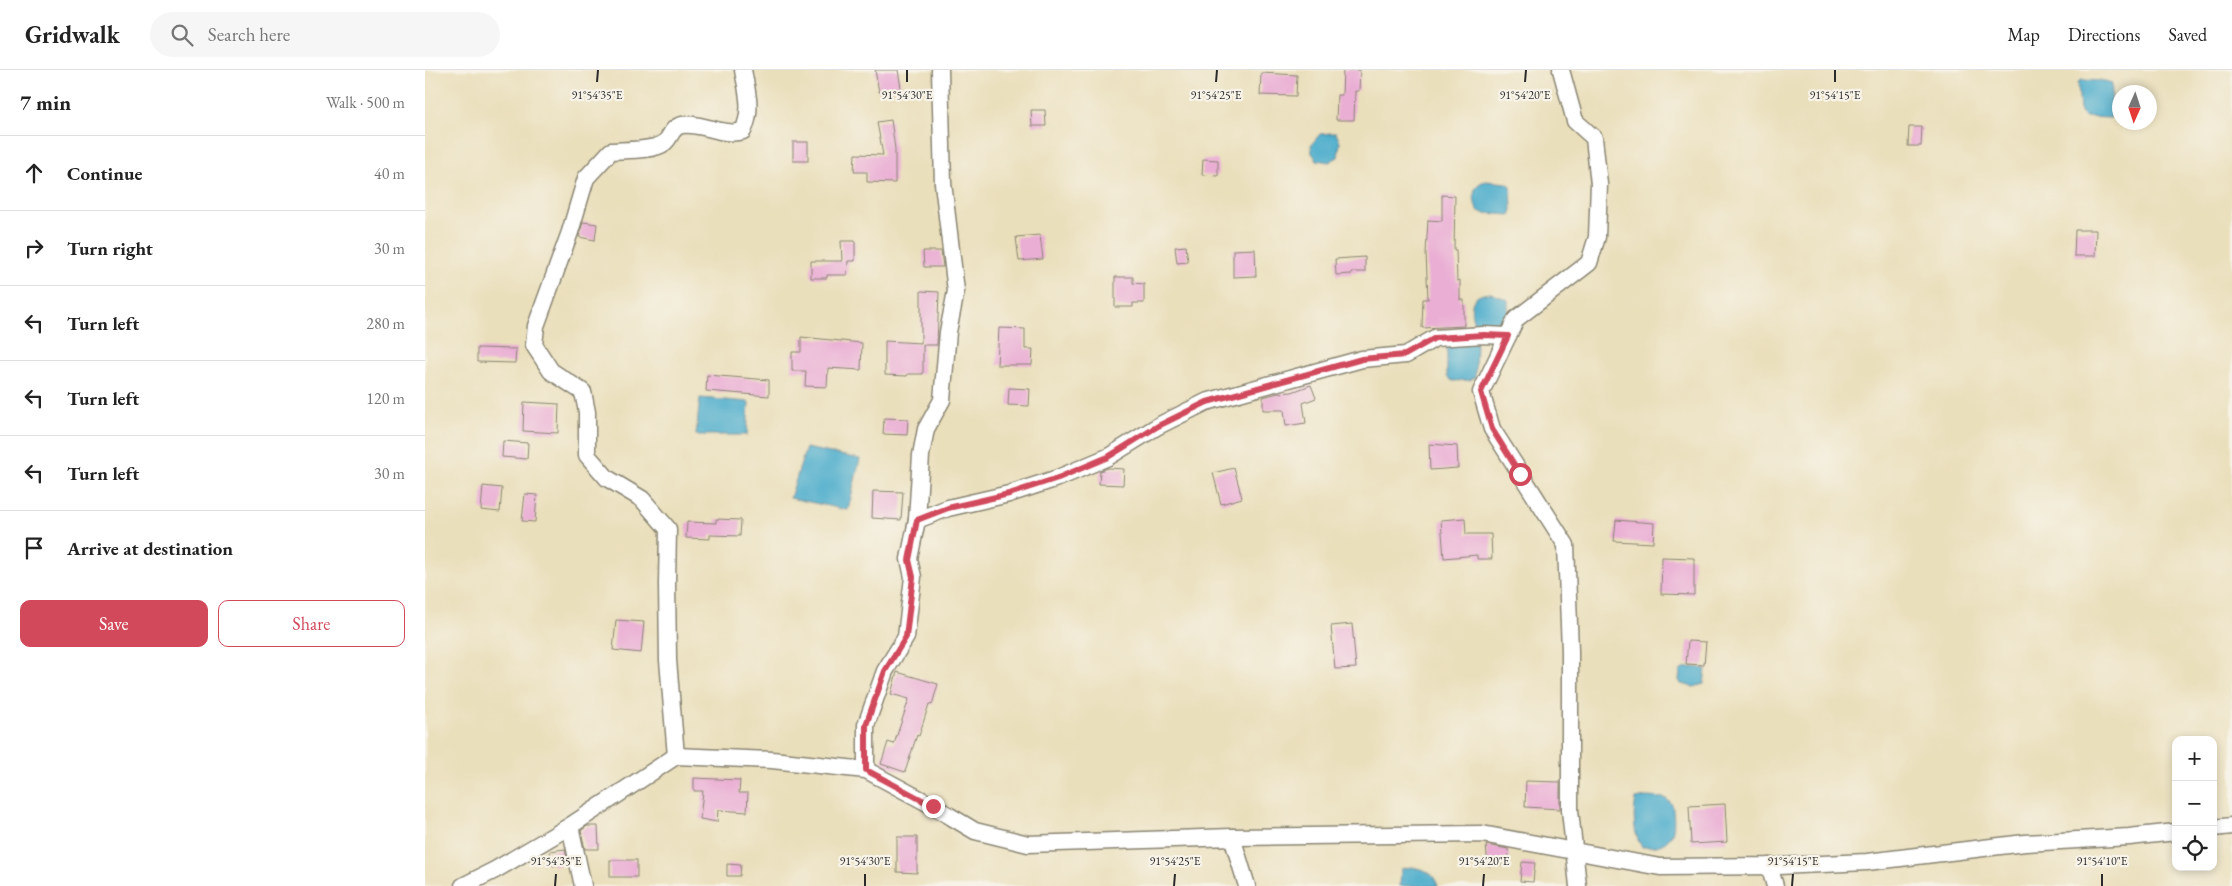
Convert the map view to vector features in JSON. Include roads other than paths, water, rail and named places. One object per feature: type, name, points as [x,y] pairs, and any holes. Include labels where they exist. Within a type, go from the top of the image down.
[{"type":"street","points":[[676,756],[668,660],[667,584],[669,529],[642,499],[607,478],[587,455],[587,412],[583,392],[551,371],[534,345],[536,326],[571,232],[586,178],[611,151],[651,148],[664,144],[673,129],[682,125],[733,134],[743,132],[749,119],[750,107],[743,70]]},
{"type":"street","points":[[866,770],[866,725],[885,671],[906,637],[913,577],[909,560],[917,520],[921,455],[926,429],[942,400],[948,332],[956,291],[943,183],[940,70]]},
{"type":"street","points":[[1561,70],[1575,121],[1595,138],[1599,184],[1597,237],[1589,262],[1516,319],[1481,392],[1492,429],[1566,545],[1571,651],[1570,810],[1578,886]]},
{"type":"street","points":[[917,520],[948,508],[1009,494],[1058,478],[1108,457],[1158,426],[1207,402],[1362,359],[1405,355],[1435,338],[1484,335],[1508,336]]},
{"type":"street","points":[[463,886],[495,870],[571,826],[676,756],[771,760],[866,770],[975,831],[1028,844],[1231,837],[1482,834],[1659,867],[1769,866],[1867,862],[2025,843],[2172,832]]},
{"type":"street","points":[[571,826],[583,886]]},
{"type":"street","points":[[2217,828],[2232,826]]},
{"type":"street","points":[[1231,837],[1247,886]]},
{"type":"street","points":[[1769,866],[1775,886]]},
{"type":"water","points":[[2082,80],[2112,83],[2111,118],[2085,117],[2080,112],[2078,82]]},
{"type":"water","points":[[1336,133],[1340,142],[1338,157],[1329,162],[1317,160],[1312,153],[1311,145],[1320,134]]},
{"type":"water","points":[[1486,181],[1507,183],[1511,186],[1512,210],[1510,215],[1483,213],[1477,210],[1474,192],[1478,185]]},
{"type":"water","points":[[1491,293],[1508,300],[1508,322],[1506,326],[1475,326],[1471,307],[1479,296]]},
{"type":"water","points":[[1476,340],[1475,377],[1470,380],[1453,381],[1447,377],[1447,344]]},
{"type":"water","points":[[700,398],[749,402],[747,435],[696,435]]},
{"type":"water","points":[[806,448],[860,459],[848,510],[790,498]]},
{"type":"water","points":[[1693,667],[1706,669],[1704,684],[1694,687],[1681,684],[1679,680],[1680,671]]},
{"type":"water","points":[[1646,797],[1665,798],[1672,804],[1674,823],[1671,836],[1660,845],[1652,847],[1642,847],[1635,830],[1634,810],[1636,799]]},
{"type":"water","points":[[1412,867],[1428,872],[1438,886],[1400,886],[1401,869]]}]
